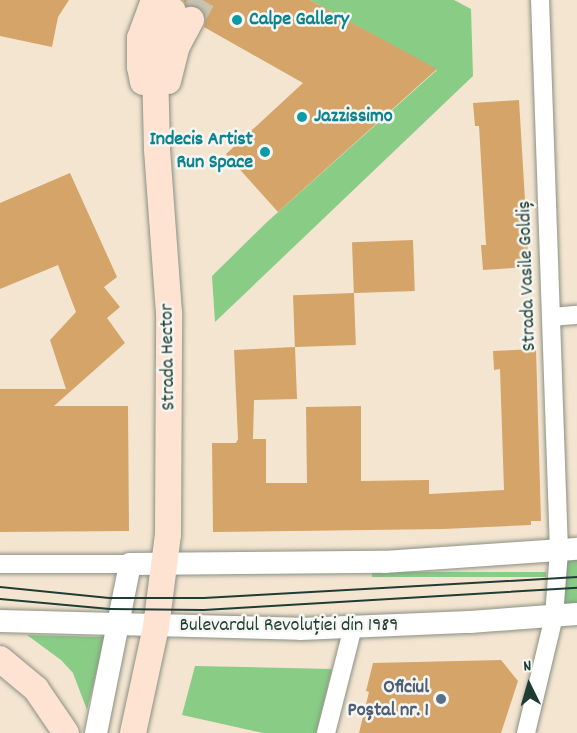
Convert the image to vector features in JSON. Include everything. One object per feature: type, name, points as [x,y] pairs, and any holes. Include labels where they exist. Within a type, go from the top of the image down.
[{"type":"main road","name":"Strada Hector","points":[[158,149],[169,71],[176,48],[173,10]]},
{"type":"main road","name":"Strada Hector","points":[[133,733],[156,627],[164,565],[170,485],[167,278],[158,149],[140,67],[140,38],[173,10]]},
{"type":"main road","points":[[0,659],[36,689],[66,733]]},
{"type":"street","name":"Strada Vasile Goldiș","points":[[526,733],[568,550],[552,317],[540,0]]},
{"type":"street","points":[[552,317],[577,315]]},
{"type":"street","points":[[0,564],[164,565],[384,562],[568,550]]},
{"type":"street","points":[[96,733],[130,564]]},
{"type":"street","name":"Bulevardul Revoluției din 1989","points":[[0,621],[156,627],[353,627],[577,614]]},
{"type":"street","points":[[326,733],[353,627]]},
{"type":"green space","points":[[310,0],[454,0],[471,9],[473,76],[215,322],[212,276],[267,222],[437,70]]},
{"type":"green space","points":[[577,555],[577,609],[561,610],[565,556]]},
{"type":"green space","points":[[372,572],[546,572],[546,577],[372,577]]},
{"type":"green space","points":[[27,635],[105,637],[87,710],[73,673],[61,660]]},
{"type":"green space","points":[[195,666],[332,669],[316,733],[263,733],[182,715]]},
{"type":"building","points":[[0,0],[69,0],[58,17],[52,47],[0,36]]},
{"type":"building","points":[[183,0],[310,0],[437,69],[278,212],[226,154],[303,83],[204,27],[206,19],[203,12],[198,7],[187,6]]},
{"type":"building","points":[[519,100],[529,267],[483,270],[481,245],[486,245],[479,126],[475,126],[473,103]]},
{"type":"building","points":[[70,173],[117,277],[104,287],[120,307],[107,318],[125,343],[54,406],[128,406],[129,531],[0,532],[0,389],[66,389],[50,340],[76,312],[58,265],[0,289],[0,203]]},
{"type":"building","points":[[413,240],[415,291],[354,293],[352,242]]},
{"type":"building","points":[[354,293],[356,345],[295,347],[293,295]]},
{"type":"building","points":[[295,347],[297,399],[254,400],[253,439],[266,439],[266,483],[307,483],[306,407],[361,406],[361,481],[429,480],[429,494],[504,490],[500,369],[494,370],[493,351],[536,349],[541,521],[531,521],[531,525],[443,529],[213,532],[212,443],[236,443],[238,439],[234,350]]},
{"type":"building","name":"Oficiul Poștal nr. 1","points":[[501,660],[518,681],[501,733],[359,733],[373,663]]},
{"type":"tunnel","points":[[191,20],[202,0]]},
{"type":"tram line","points":[[0,587],[111,598],[204,598],[577,577]]},
{"type":"tram line","points":[[0,599],[110,609],[204,610],[577,588]]},
{"type":"place","name":"Calpe Gallery","points":[[237,20]]},
{"type":"place","name":"Jazzissimo","points":[[302,117]]},
{"type":"place","name":"Indecis Artist Run Space","points":[[265,152]]},
{"type":"place","name":"Oficiul Poștal nr. 1","points":[[441,699]]}]
